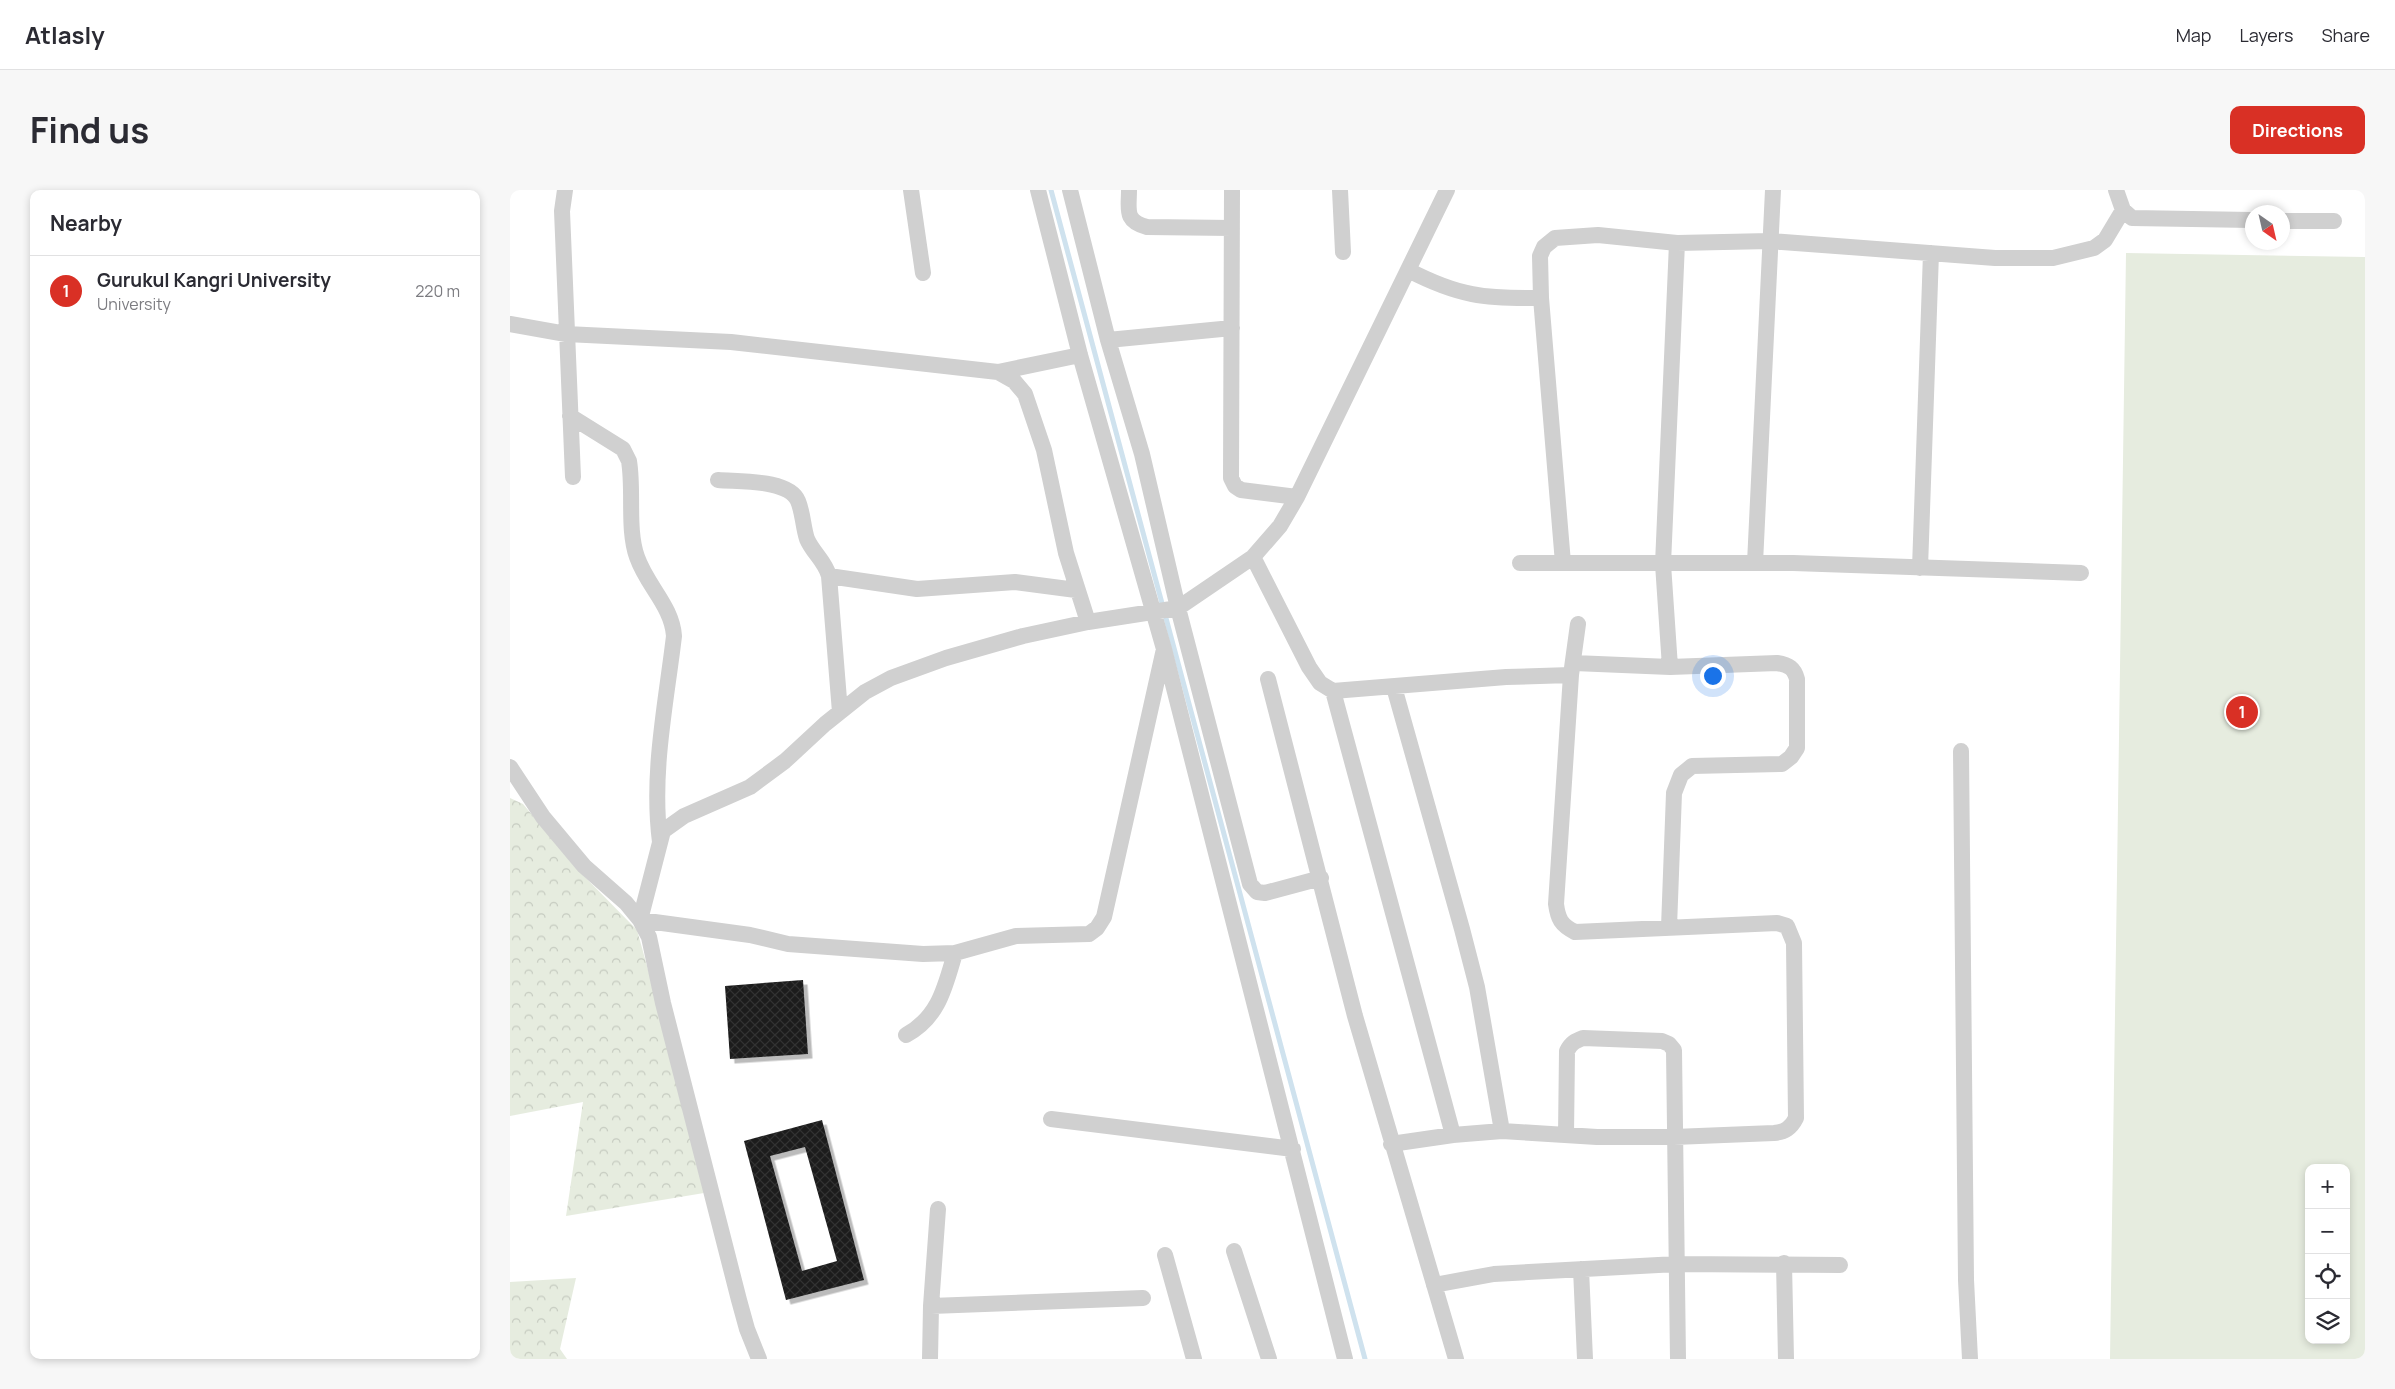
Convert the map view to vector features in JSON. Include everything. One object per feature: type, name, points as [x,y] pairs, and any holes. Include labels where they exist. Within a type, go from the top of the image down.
[{"type":"street","points":[[565,190],[562,211],[573,477]]},
{"type":"street","points":[[911,190],[923,273]]},
{"type":"street","points":[[1038,190],[1080,355],[1165,610],[1250,884],[1257,892],[1264,893],[1321,878]]},
{"type":"street","points":[[640,920],[750,935],[788,944],[923,954],[955,953],[1016,936],[1077,936],[1089,934],[1097,928],[1104,917],[1164,649],[1165,610],[1142,454],[1108,340],[1070,190]]},
{"type":"street","points":[[1129,190],[1128,212],[1131,220],[1138,225],[1146,227],[1232,228]]},
{"type":"street","points":[[1232,190],[1232,478],[1235,486],[1241,490],[1297,496]]},
{"type":"street","points":[[1340,190],[1343,252]]},
{"type":"street","points":[[640,920],[663,831],[672,823],[750,787],[785,761],[865,692],[891,678],[946,658],[1023,636],[1088,622],[1165,610],[1253,557],[1280,526],[1297,496],[1448,190]]},
{"type":"street","points":[[1755,563],[1773,190]]},
{"type":"street","points":[[2116,190],[2123,210],[2132,218],[2245,220]]},
{"type":"street","points":[[1564,563],[1541,298],[1540,256],[1544,247],[1555,238],[1598,235],[1676,243],[1770,241],[1995,258],[2053,258],[2094,248],[2105,240],[2123,210]]},
{"type":"street","points":[[2290,220],[2334,221]]},
{"type":"street","points":[[1670,667],[1663,564],[1676,243]]},
{"type":"street","points":[[1920,568],[1931,253]]},
{"type":"street","points":[[1408,270],[1432,283],[1464,294],[1491,298],[1541,298]]},
{"type":"street","points":[[510,324],[566,334],[731,342],[998,372],[1080,355]]},
{"type":"street","points":[[1108,340],[1232,328]]},
{"type":"street","points":[[998,372],[1014,381],[1025,394],[1044,450],[1076,590],[1088,622]]},
{"type":"street","points":[[570,416],[623,449],[629,461],[637,556],[651,588],[671,616],[674,625],[657,782],[657,817],[660,842]]},
{"type":"street","points":[[718,480],[777,485],[793,493],[797,500],[808,540],[826,566],[829,576],[840,712]]},
{"type":"street","points":[[1253,557],[1309,667],[1320,683],[1333,691],[1506,677],[1573,669],[1777,662],[1786,664],[1794,670],[1797,679],[1797,748],[1794,753],[1782,764],[1704,764],[1692,766],[1681,775],[1674,793],[1669,927]]},
{"type":"street","points":[[1520,563],[1755,563],[2081,573]]},
{"type":"street","points":[[829,576],[917,589],[1015,582],[1076,590]]},
{"type":"street","points":[[1391,1144],[1453,1135],[1502,1131],[1566,1136],[1674,1137],[1774,1133],[1785,1132],[1796,1118],[1794,952],[1792,934],[1787,926],[1777,923],[1575,932],[1558,919],[1556,904],[1578,624]]},
{"type":"street","points":[[1164,649],[1345,1359]]},
{"type":"street","points":[[1268,679],[1321,878],[1355,1016],[1391,1144],[1456,1359]]},
{"type":"street","points":[[1394,687],[1430,808],[1470,958],[1502,1131]]},
{"type":"street","points":[[1333,691],[1453,1135]]},
{"type":"street","points":[[1961,751],[1966,1280],[1970,1359]]},
{"type":"street","points":[[510,767],[548,824],[584,866],[626,903],[640,920],[649,937],[663,1002],[743,1314],[759,1359]]},
{"type":"street","points":[[906,1035],[922,1027],[937,1005],[943,993],[955,953]]},
{"type":"street","points":[[1566,1136],[1568,1051],[1576,1040],[1583,1038],[1662,1042],[1669,1044],[1674,1050],[1675,1058],[1674,1137],[1678,1359]]},
{"type":"street","points":[[1051,1119],[1293,1150]]},
{"type":"street","points":[[930,1359],[931,1306],[938,1210]]},
{"type":"street","points":[[1234,1251],[1269,1359]]},
{"type":"street","points":[[1165,1255],[1194,1359]]},
{"type":"street","points":[[1434,1285],[1494,1274],[1677,1264],[1784,1263],[1840,1265]]},
{"type":"street","points":[[1784,1263],[1786,1359]]},
{"type":"street","points":[[1581,1269],[1585,1359]]},
{"type":"street","points":[[931,1306],[1143,1298]]},
{"type":"green space","points":[[2126,253],[2365,257],[2365,1359],[2110,1359]]},
{"type":"green space","points":[[510,798],[523,804],[579,871],[637,930],[664,1027],[704,1193],[566,1216],[583,1102],[510,1116]]},
{"type":"green space","points":[[576,1278],[560,1349],[567,1359],[510,1359],[510,1282]]},
{"type":"building","points":[[803,980],[808,1054],[730,1059],[725,986]]},
{"type":"building","points":[[822,1120],[864,1280],[786,1300],[744,1141]],"holes":[[[805,1147],[837,1261],[802,1271],[770,1156]]]},
{"type":"waterway","points":[[1051,190],[1365,1359]]},
{"type":"place","name":"Gurukul Kangri University","points":[[2242,712]]}]
